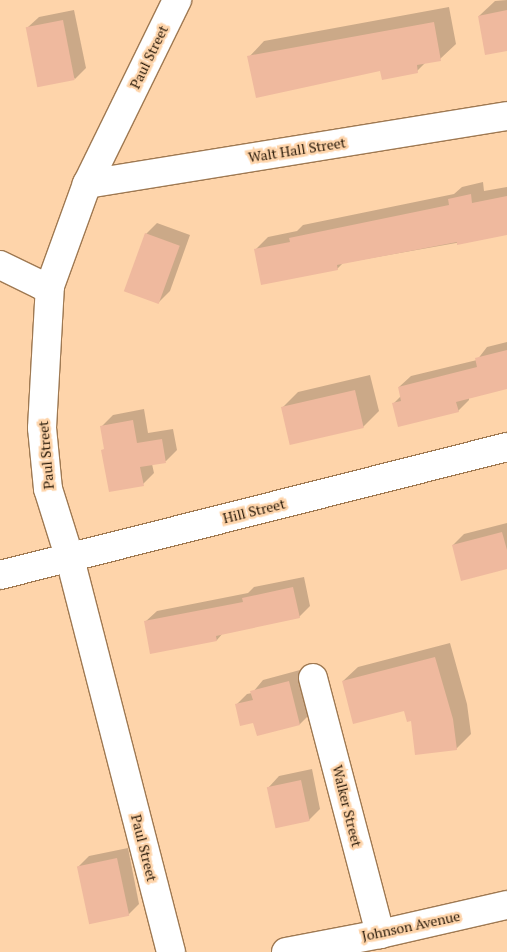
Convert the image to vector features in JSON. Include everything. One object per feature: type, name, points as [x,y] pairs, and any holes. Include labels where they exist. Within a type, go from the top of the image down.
[{"type":"street","name":"Paul Street","points":[[171,952],[70,558],[48,490],[42,428],[50,286],[87,184],[177,0]]},
{"type":"street","name":"Walt Hall Street","points":[[87,184],[507,116]]},
{"type":"street","points":[[0,265],[41,285],[50,286]]},
{"type":"street","name":"Hill Street","points":[[0,575],[507,446]]},
{"type":"street","name":"Walker Street","points":[[314,678],[380,934]]},
{"type":"street","name":"Johnson Avenue","points":[[286,952],[380,934],[507,905]]},
{"type":"building","points":[[507,10],[507,51],[485,55],[478,16]]},
{"type":"building","points":[[63,20],[75,80],[37,87],[26,27]]},
{"type":"building","points":[[434,22],[441,61],[417,65],[418,73],[382,80],[380,71],[256,98],[247,56]]},
{"type":"building","points":[[471,194],[472,203],[507,196],[507,235],[457,245],[457,242],[337,265],[338,270],[261,285],[254,249],[290,242],[289,238],[449,205],[448,199]]},
{"type":"building","points":[[145,233],[180,246],[159,304],[124,291]]},
{"type":"building","points":[[507,350],[507,389],[456,402],[459,412],[398,427],[392,403],[401,401],[398,387],[477,367],[475,358]]},
{"type":"building","points":[[355,390],[364,428],[290,445],[281,407]]},
{"type":"building","points":[[133,420],[137,443],[162,439],[166,463],[140,467],[144,486],[109,492],[101,450],[104,449],[100,426]]},
{"type":"building","points":[[502,532],[507,550],[507,569],[461,581],[452,545]]},
{"type":"building","points":[[293,587],[300,618],[216,636],[217,641],[150,654],[144,621],[243,602],[242,598]]},
{"type":"building","points":[[435,657],[453,719],[457,750],[415,755],[411,721],[407,722],[404,711],[353,724],[342,681]]},
{"type":"building","points":[[289,681],[300,725],[257,736],[253,723],[240,726],[235,704],[253,700],[250,691]]},
{"type":"building","points":[[301,780],[310,821],[275,828],[267,787]]},
{"type":"building","points":[[117,858],[129,916],[89,924],[77,867]]}]
